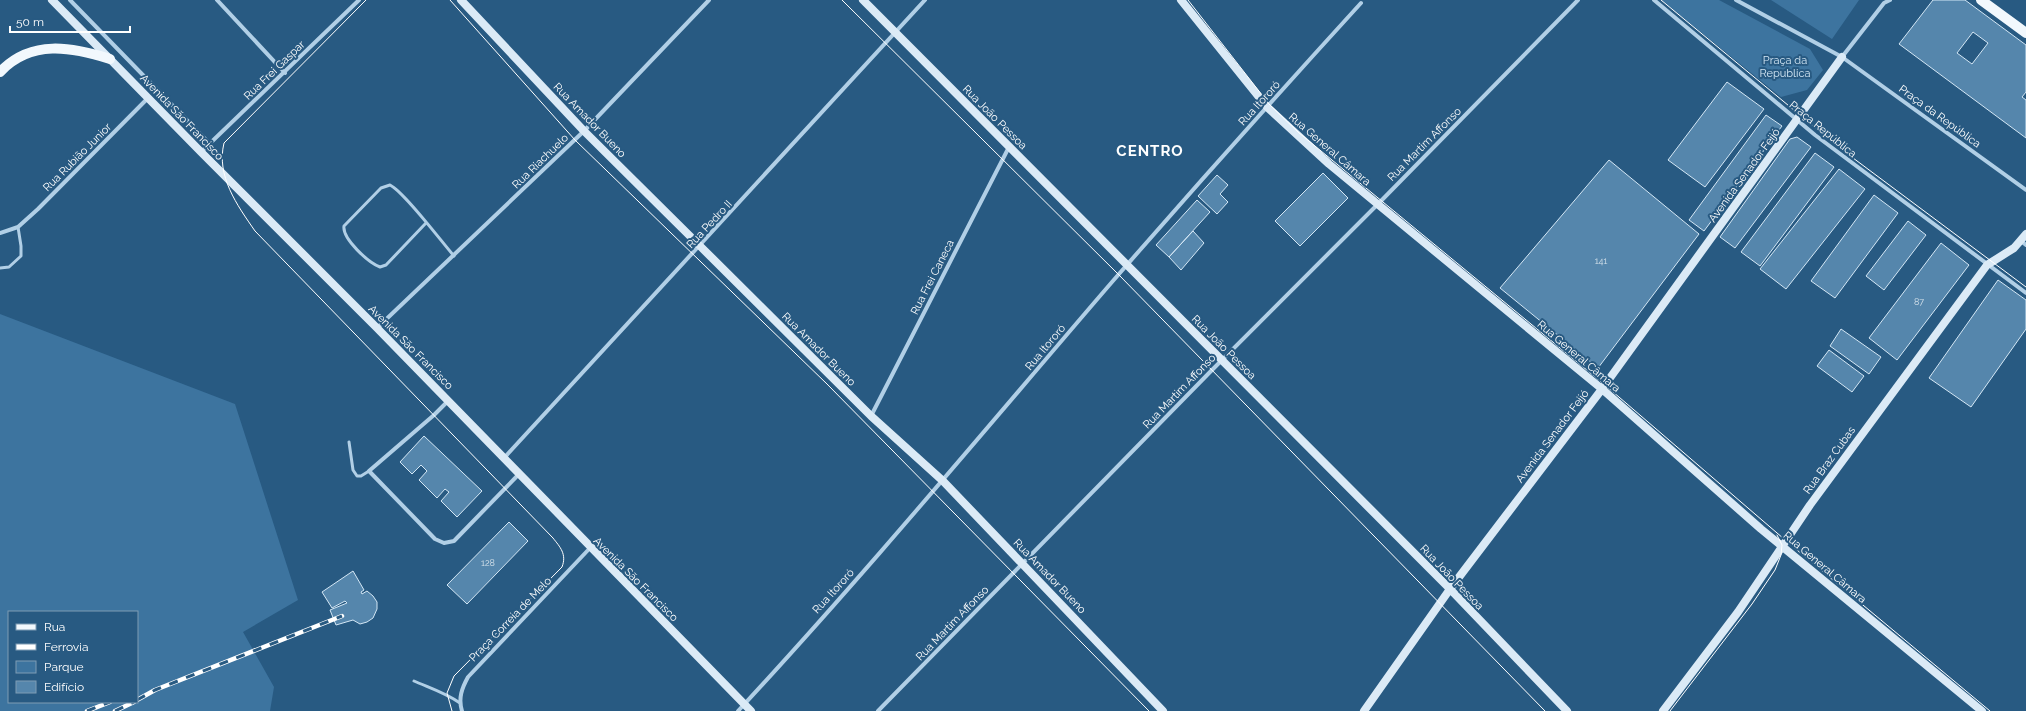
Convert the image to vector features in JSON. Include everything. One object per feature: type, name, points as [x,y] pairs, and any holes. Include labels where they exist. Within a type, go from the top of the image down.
[{"type":"main road","points":[[1981,0],[2026,33]]},
{"type":"main road","points":[[0,72],[23,55],[45,48],[79,50],[110,59]]},
{"type":"street","name":"Avenida São Francisco","points":[[52,0],[377,328],[590,548],[751,711]]},
{"type":"street","name":"Avenida São Francisco","points":[[70,0],[210,144]]},
{"type":"street","points":[[217,0],[284,73]]},
{"type":"street","name":"Rua Frei Gaspar","points":[[201,152],[359,0]]},
{"type":"street","name":"Rua Amador Bueno","points":[[461,0],[584,131],[871,416],[943,481],[1162,711]]},
{"type":"street","name":"Rua Riachuelo","points":[[377,328],[584,131],[709,0]]},
{"type":"street","name":"Rua João Pessoa","points":[[863,0],[1450,589],[1567,711]]},
{"type":"street","name":"Rua Pedro II","points":[[504,458],[925,0]]},
{"type":"street","name":"Rua General Câmara","points":[[1181,0],[1267,107],[1328,164],[1602,389],[1761,529],[1982,711]]},
{"type":"street","name":"Rua Martim Affonso","points":[[878,711],[1221,360],[1378,204],[1578,0]]},
{"type":"street","name":"Praça República","points":[[1654,0],[1797,120],[2026,293]]},
{"type":"street","points":[[1736,0],[1842,57],[1884,3],[1890,0]]},
{"type":"street","name":"Rua Itororó","points":[[738,711],[943,481],[1267,107],[1361,3]]},
{"type":"street","name":"Avenida Senador Feijó","points":[[1364,711],[1450,589],[1602,389],[1842,57]]},
{"type":"street","name":"Praça da República","points":[[1842,57],[2026,190]]},
{"type":"street","name":"Rua Rubião Junior","points":[[0,233],[18,226],[38,209],[148,98]]},
{"type":"street","name":"Rua Frei Caneca","points":[[871,416],[1010,147]]},
{"type":"street","name":"Rua Braz Cubas","points":[[1663,711],[1738,612],[1778,556],[1782,545],[1987,265],[2023,243],[2026,234]]},
{"type":"street","points":[[448,401],[430,419],[369,471],[435,539],[444,543],[454,541],[520,474]]},
{"type":"street","name":"Praça Correia de Melo","points":[[462,711],[460,703],[462,689],[476,668],[590,548]]},
{"type":"lane","points":[[426,224],[386,265],[380,267],[373,265],[347,240],[343,232],[344,226],[381,188],[390,186],[396,188],[454,256]]},
{"type":"lane","points":[[0,268],[9,267],[21,256],[18,226]]},
{"type":"lane","points":[[349,442],[353,470],[357,476],[361,476],[369,471]]},
{"type":"lane","points":[[414,681],[446,693],[460,703]]},
{"type":"green space","name":"Praça da Republica","points":[[1661,0],[1719,0],[1810,49],[1823,70],[1807,90],[1781,97]]},
{"type":"green space","name":"Praça da Republica","points":[[1771,0],[1859,0],[1832,39]]},
{"type":"green space","points":[[0,314],[235,404],[298,600],[243,632],[274,687],[270,711],[0,711]]},
{"type":"building","points":[[1933,0],[1965,0],[2026,45],[2026,92],[2022,97],[2026,100],[2026,138],[1899,44]],"holes":[[[1973,32],[1988,43],[1972,64],[1957,53]]]},
{"type":"building","points":[[1727,82],[1764,109],[1705,187],[1668,160]]},
{"type":"building","points":[[1766,115],[1782,126],[1704,231],[1689,220]]},
{"type":"building","points":[[1797,137],[1811,147],[1735,248],[1720,237],[1790,139]]},
{"type":"building","points":[[1815,153],[1834,167],[1760,266],[1741,252]]},
{"type":"building","points":[[1609,160],[1699,234],[1598,368],[1500,288]]},
{"type":"building","points":[[1839,169],[1865,189],[1786,289],[1760,269]]},
{"type":"building","points":[[1323,173],[1348,198],[1300,246],[1275,221]]},
{"type":"building","points":[[1217,175],[1228,185],[1220,194],[1228,202],[1217,214],[1198,196]]},
{"type":"building","points":[[1874,195],[1898,213],[1835,298],[1811,281]]},
{"type":"building","points":[[1197,200],[1210,212],[1169,257],[1156,245]]},
{"type":"building","points":[[1908,221],[1926,235],[1884,290],[1866,276]]},
{"type":"building","points":[[1193,231],[1204,243],[1181,270],[1169,257]]},
{"type":"building","points":[[1941,243],[1969,265],[1897,360],[1869,338]]},
{"type":"building","points":[[1998,280],[2026,300],[2026,329],[1971,407],[1929,378]]},
{"type":"building","points":[[1841,329],[1881,357],[1869,374],[1830,346]]},
{"type":"building","points":[[1829,350],[1864,376],[1852,392],[1817,366]]},
{"type":"building","points":[[424,436],[482,491],[457,517],[441,501],[449,492],[445,489],[437,498],[419,480],[427,471],[421,465],[412,474],[400,462]]},
{"type":"building","points":[[509,522],[528,541],[467,604],[447,585]]},
{"type":"building","points":[[353,571],[364,590],[361,592],[362,594],[367,591],[373,596],[377,602],[377,609],[373,618],[367,622],[360,624],[353,620],[336,625],[330,610],[347,603],[345,601],[332,608],[322,592]]},
{"type":"tram line","points":[[366,0],[224,143],[222,155],[223,167],[230,190],[241,211],[255,231],[553,538],[562,551],[564,558],[562,567],[454,676],[447,693],[452,711]]},
{"type":"tram line","points":[[450,0],[575,140],[827,384],[1149,711]]},
{"type":"tram line","points":[[842,0],[1119,275],[1545,711]]},
{"type":"tram line","points":[[1188,0],[1269,104],[1298,132],[1605,385],[1791,545],[1990,711]]},
{"type":"tram line","points":[[1661,0],[1841,149],[2026,287]]},
{"type":"tram line","points":[[1670,711],[1752,604],[1775,570],[1781,555],[1782,545],[1777,535]]},
{"type":"railway","points":[[138,699],[155,690],[342,616]]},
{"type":"railway","points":[[87,711],[107,703]]},
{"type":"railway","points":[[115,711],[132,703]]},
{"type":"district","name":"CENTRO","points":[[1150,151]]}]
